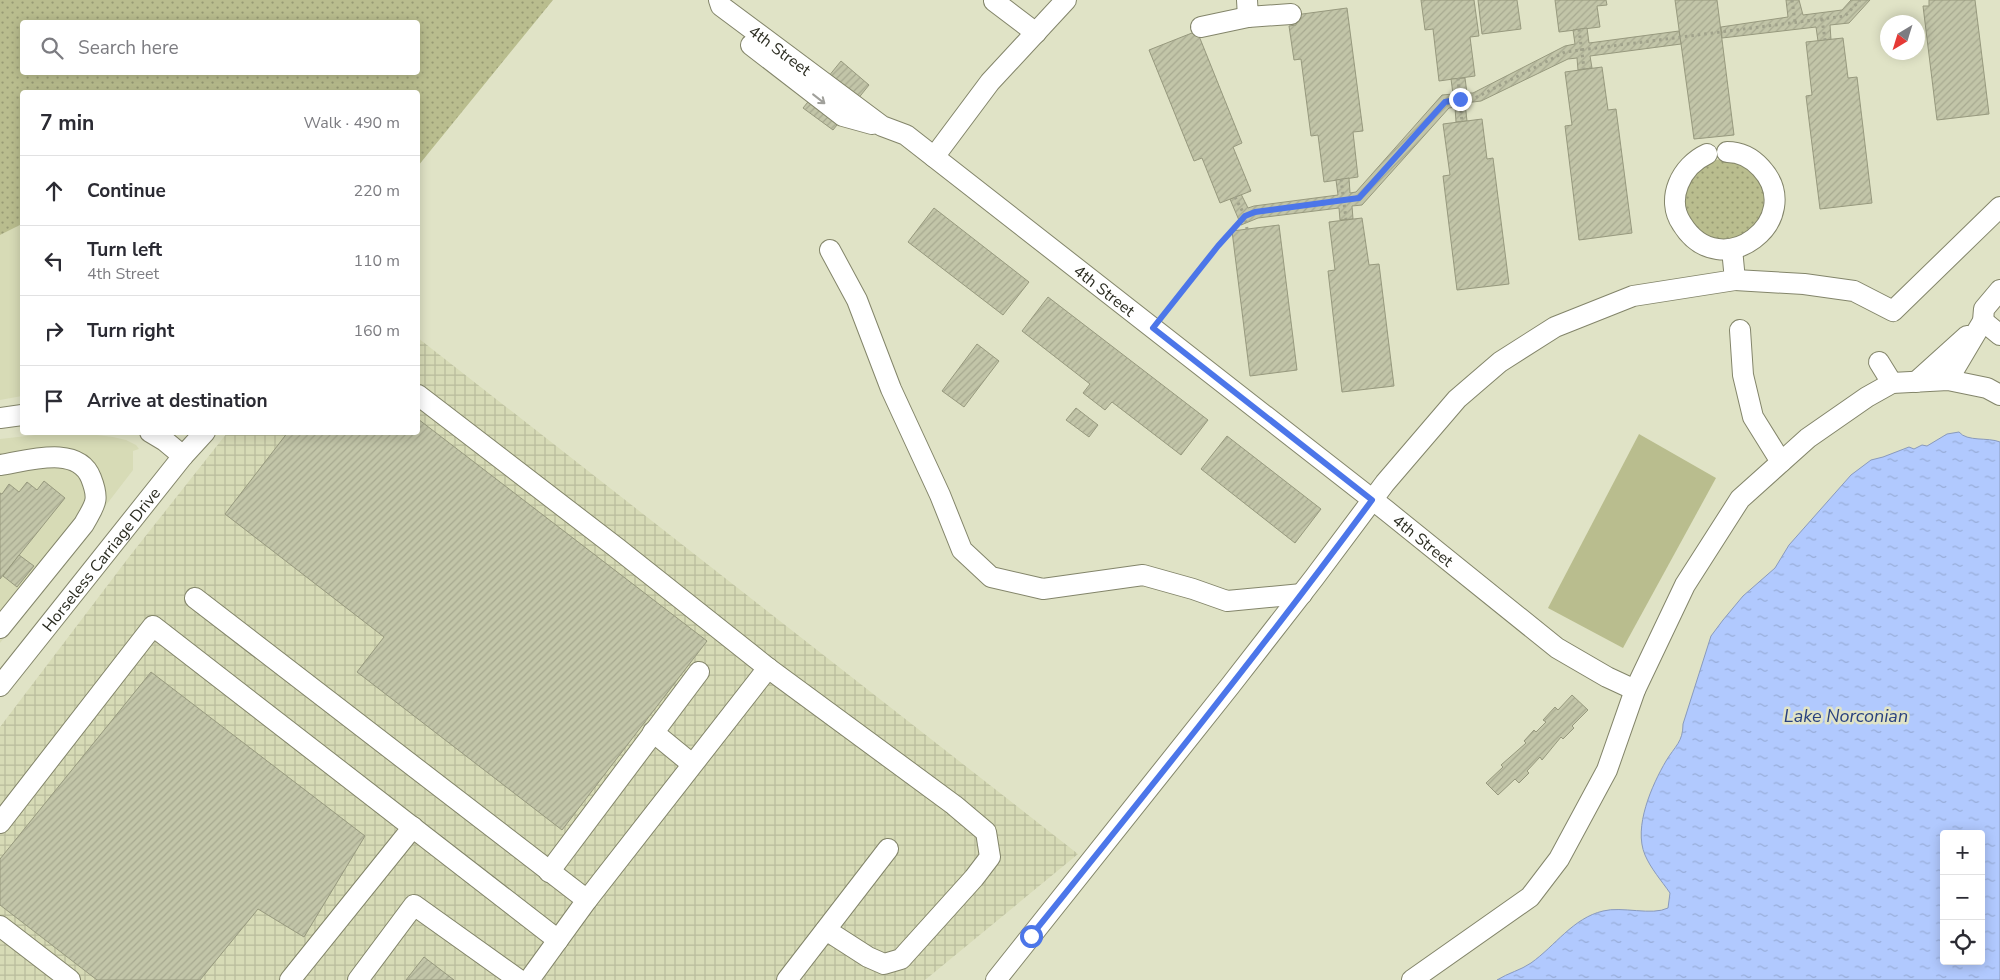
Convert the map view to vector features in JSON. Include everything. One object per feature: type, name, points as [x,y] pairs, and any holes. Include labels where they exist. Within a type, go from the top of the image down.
[{"type":"street","points":[[934,157],[990,82],[1066,0]]},
{"type":"street","points":[[994,1],[1036,33]]},
{"type":"street","points":[[722,2],[758,19],[824,68],[906,135]]},
{"type":"street","name":"4th Street","points":[[722,2],[752,46],[828,106],[843,116],[882,126],[906,135],[1372,500],[1557,648],[1607,677],[1635,690]]},
{"type":"street","points":[[1201,28],[1248,9],[1291,14]]},
{"type":"street","points":[[1707,154],[1692,163],[1683,173],[1675,196],[1676,209],[1686,232],[1696,240],[1707,247],[1720,250],[1732,249],[1752,241],[1766,226],[1772,213],[1774,200],[1772,186],[1756,162],[1735,152],[1727,152]]},
{"type":"street","points":[[996,980],[1302,594],[1372,500],[1457,399],[1500,362],[1554,327],[1633,296],[1735,280],[1804,284],[1854,291],[1893,311],[2000,207]]},
{"type":"street","points":[[1732,249],[1735,280]]},
{"type":"street","points":[[830,250],[856,300],[891,388],[940,495],[962,550],[991,577],[1043,589],[1143,575],[1227,601],[1302,594]]},
{"type":"street","points":[[1948,380],[1983,322],[1984,309],[2000,290]]},
{"type":"street","points":[[1983,322],[2000,335]]},
{"type":"street","points":[[1916,382],[1983,322]]},
{"type":"street","points":[[1740,330],[1743,375],[1753,417],[1781,462]]},
{"type":"street","points":[[1879,362],[1892,383]]},
{"type":"street","points":[[1412,980],[1530,896],[1559,858],[1607,770],[1635,690],[1686,585],[1740,498],[1808,438],[1867,397],[1892,383],[1948,380],[1988,388],[2000,395]]},
{"type":"street","points":[[420,397],[617,548],[768,668],[954,805],[986,832],[990,857],[974,878],[902,959],[884,964],[868,957],[826,930]]},
{"type":"street","points":[[0,418],[20,415]]},
{"type":"street","points":[[155,435],[166,441],[183,456]]},
{"type":"street","name":"Horseless Carriage Drive","points":[[0,686],[183,456],[202,435]]},
{"type":"street","points":[[0,464],[39,459],[68,458],[79,462],[88,471],[97,492],[95,505],[84,524],[0,628]]},
{"type":"street","points":[[194,598],[587,900]]},
{"type":"street","points":[[0,823],[154,626],[558,940]]},
{"type":"street","points":[[529,980],[587,900],[768,668]]},
{"type":"street","points":[[549,872],[700,672]]},
{"type":"street","points":[[653,732],[692,764]]},
{"type":"street","points":[[290,980],[413,827]]},
{"type":"street","points":[[787,980],[888,849]]},
{"type":"street","points":[[358,980],[414,905],[519,980]]},
{"type":"street","points":[[0,926],[70,980]]},
{"type":"path","points":[[1792,0],[1795,22]]},
{"type":"path","points":[[1153,328],[1218,246],[1245,216],[1255,212],[1359,198],[1445,102],[1475,98],[1565,52],[1845,16],[1860,0]]},
{"type":"path","points":[[1822,19],[1825,40]]},
{"type":"path","points":[[1579,29],[1584,69]]},
{"type":"path","points":[[1458,78],[1462,122]]},
{"type":"path","points":[[1341,179],[1346,220]]},
{"type":"path","points":[[1235,197],[1245,216],[1247,229]]},
{"type":"shaded area","points":[[0,0],[553,0],[420,164],[420,90],[20,90],[20,225],[0,235]]},
{"type":"shaded area","points":[[1724,159],[1739,162],[1752,171],[1761,184],[1764,199],[1761,214],[1752,227],[1739,236],[1724,239],[1709,236],[1696,227],[1687,214],[1684,199],[1687,184],[1696,171],[1709,162]]},
{"type":"shaded area","points":[[20,225],[20,396],[0,400],[0,235]]},
{"type":"shaded area","points":[[420,340],[1078,854],[925,980],[0,980],[0,727],[129,557],[225,435],[420,435]]},
{"type":"shaded area","points":[[1639,434],[1716,478],[1623,648],[1548,608]]},
{"type":"shaded area","points":[[35,435],[97,435],[126,440],[136,445],[139,449],[133,451],[133,470],[0,643],[0,439]]},
{"type":"water","name":"Lake Norconian","points":[[1959,432],[1967,437],[2000,442],[2000,980],[1497,980],[1531,963],[1573,926],[1592,915],[1611,910],[1654,911],[1668,908],[1670,893],[1653,870],[1645,855],[1641,832],[1643,819],[1655,782],[1682,735],[1683,724],[1711,636],[1743,596],[1775,568],[1789,545],[1851,475],[1871,460],[1909,447],[1914,449],[1922,445],[1927,446],[1947,434]]},
{"type":"building","points":[[1421,0],[1474,0],[1479,36],[1470,37],[1475,76],[1439,81],[1433,29],[1425,30]]},
{"type":"building","points":[[1478,0],[1517,0],[1521,29],[1482,34]]},
{"type":"building","points":[[1555,0],[1606,0],[1607,5],[1597,6],[1600,27],[1559,32]]},
{"type":"building","points":[[1675,0],[1717,0],[1734,135],[1694,139]]},
{"type":"building","points":[[1786,0],[1799,0],[1803,15],[1842,10],[1851,0],[1870,0],[1849,23],[1830,25],[1831,40],[1818,41],[1816,27],[1722,38],[1721,27],[1788,17]]},
{"type":"building","points":[[1929,0],[1975,0],[1989,114],[1937,120],[1923,6],[1929,6]]},
{"type":"building","points":[[1347,8],[1363,131],[1353,132],[1358,177],[1324,182],[1318,135],[1311,136],[1301,59],[1294,60],[1289,26],[1296,25],[1295,15]]},
{"type":"building","points":[[1587,28],[1589,43],[1679,31],[1681,44],[1590,56],[1592,68],[1578,70],[1577,58],[1568,59],[1481,101],[1465,103],[1467,121],[1456,122],[1455,107],[1449,108],[1362,205],[1352,206],[1353,219],[1340,220],[1339,208],[1258,218],[1241,225],[1230,199],[1241,194],[1248,208],[1338,195],[1336,180],[1349,178],[1350,193],[1356,192],[1442,95],[1453,94],[1451,79],[1465,78],[1467,93],[1473,93],[1565,46],[1575,44],[1573,30]]},
{"type":"building","points":[[1197,31],[1242,143],[1233,147],[1251,191],[1220,203],[1202,158],[1194,161],[1149,50]]},
{"type":"building","points":[[1843,38],[1848,78],[1857,77],[1872,203],[1820,209],[1806,96],[1812,95],[1806,42]]},
{"type":"building","points":[[841,61],[869,85],[833,130],[803,108]]},
{"type":"building","points":[[1602,67],[1608,110],[1616,109],[1632,233],[1579,240],[1565,126],[1572,125],[1565,72]]},
{"type":"building","points":[[1482,119],[1487,159],[1493,158],[1509,284],[1457,290],[1443,176],[1450,175],[1443,124]]},
{"type":"building","points":[[934,208],[1029,282],[1003,315],[908,242]]},
{"type":"building","points":[[1362,218],[1369,265],[1379,264],[1394,386],[1342,392],[1328,271],[1335,270],[1329,222]]},
{"type":"building","points":[[1279,225],[1297,370],[1250,376],[1232,231]]},
{"type":"building","points":[[1048,297],[1208,420],[1181,455],[1112,402],[1105,410],[1083,393],[1090,384],[1022,331]]},
{"type":"building","points":[[977,344],[999,361],[964,407],[942,391]]},
{"type":"building","points":[[1076,408],[1098,425],[1089,437],[1066,420]]},
{"type":"building","points":[[420,421],[707,641],[562,830],[357,672],[384,637],[225,514],[286,435],[420,435]]},
{"type":"building","points":[[1227,436],[1321,509],[1295,543],[1201,469]]},
{"type":"building","points":[[44,481],[65,498],[0,579],[0,493],[2,494],[9,484],[19,492],[27,482],[37,490]]},
{"type":"building","points":[[19,555],[34,566],[17,587],[3,576]]},
{"type":"building","points":[[151,672],[365,836],[304,937],[258,909],[200,980],[97,980],[0,905],[0,859]]},
{"type":"building","points":[[1572,695],[1588,710],[1572,726],[1574,728],[1563,739],[1561,737],[1542,760],[1540,757],[1519,783],[1515,779],[1498,795],[1486,783],[1503,767],[1501,765],[1526,743],[1524,741],[1534,730],[1536,732],[1546,722],[1543,720],[1555,707],[1558,710]]},
{"type":"building","points":[[424,957],[454,980],[406,980]]},
{"type":"route","points":[[1031,936],[1230,686],[1372,500],[1153,328],[1218,246],[1245,216],[1255,212],[1359,198],[1445,102],[1460,99]]}]
